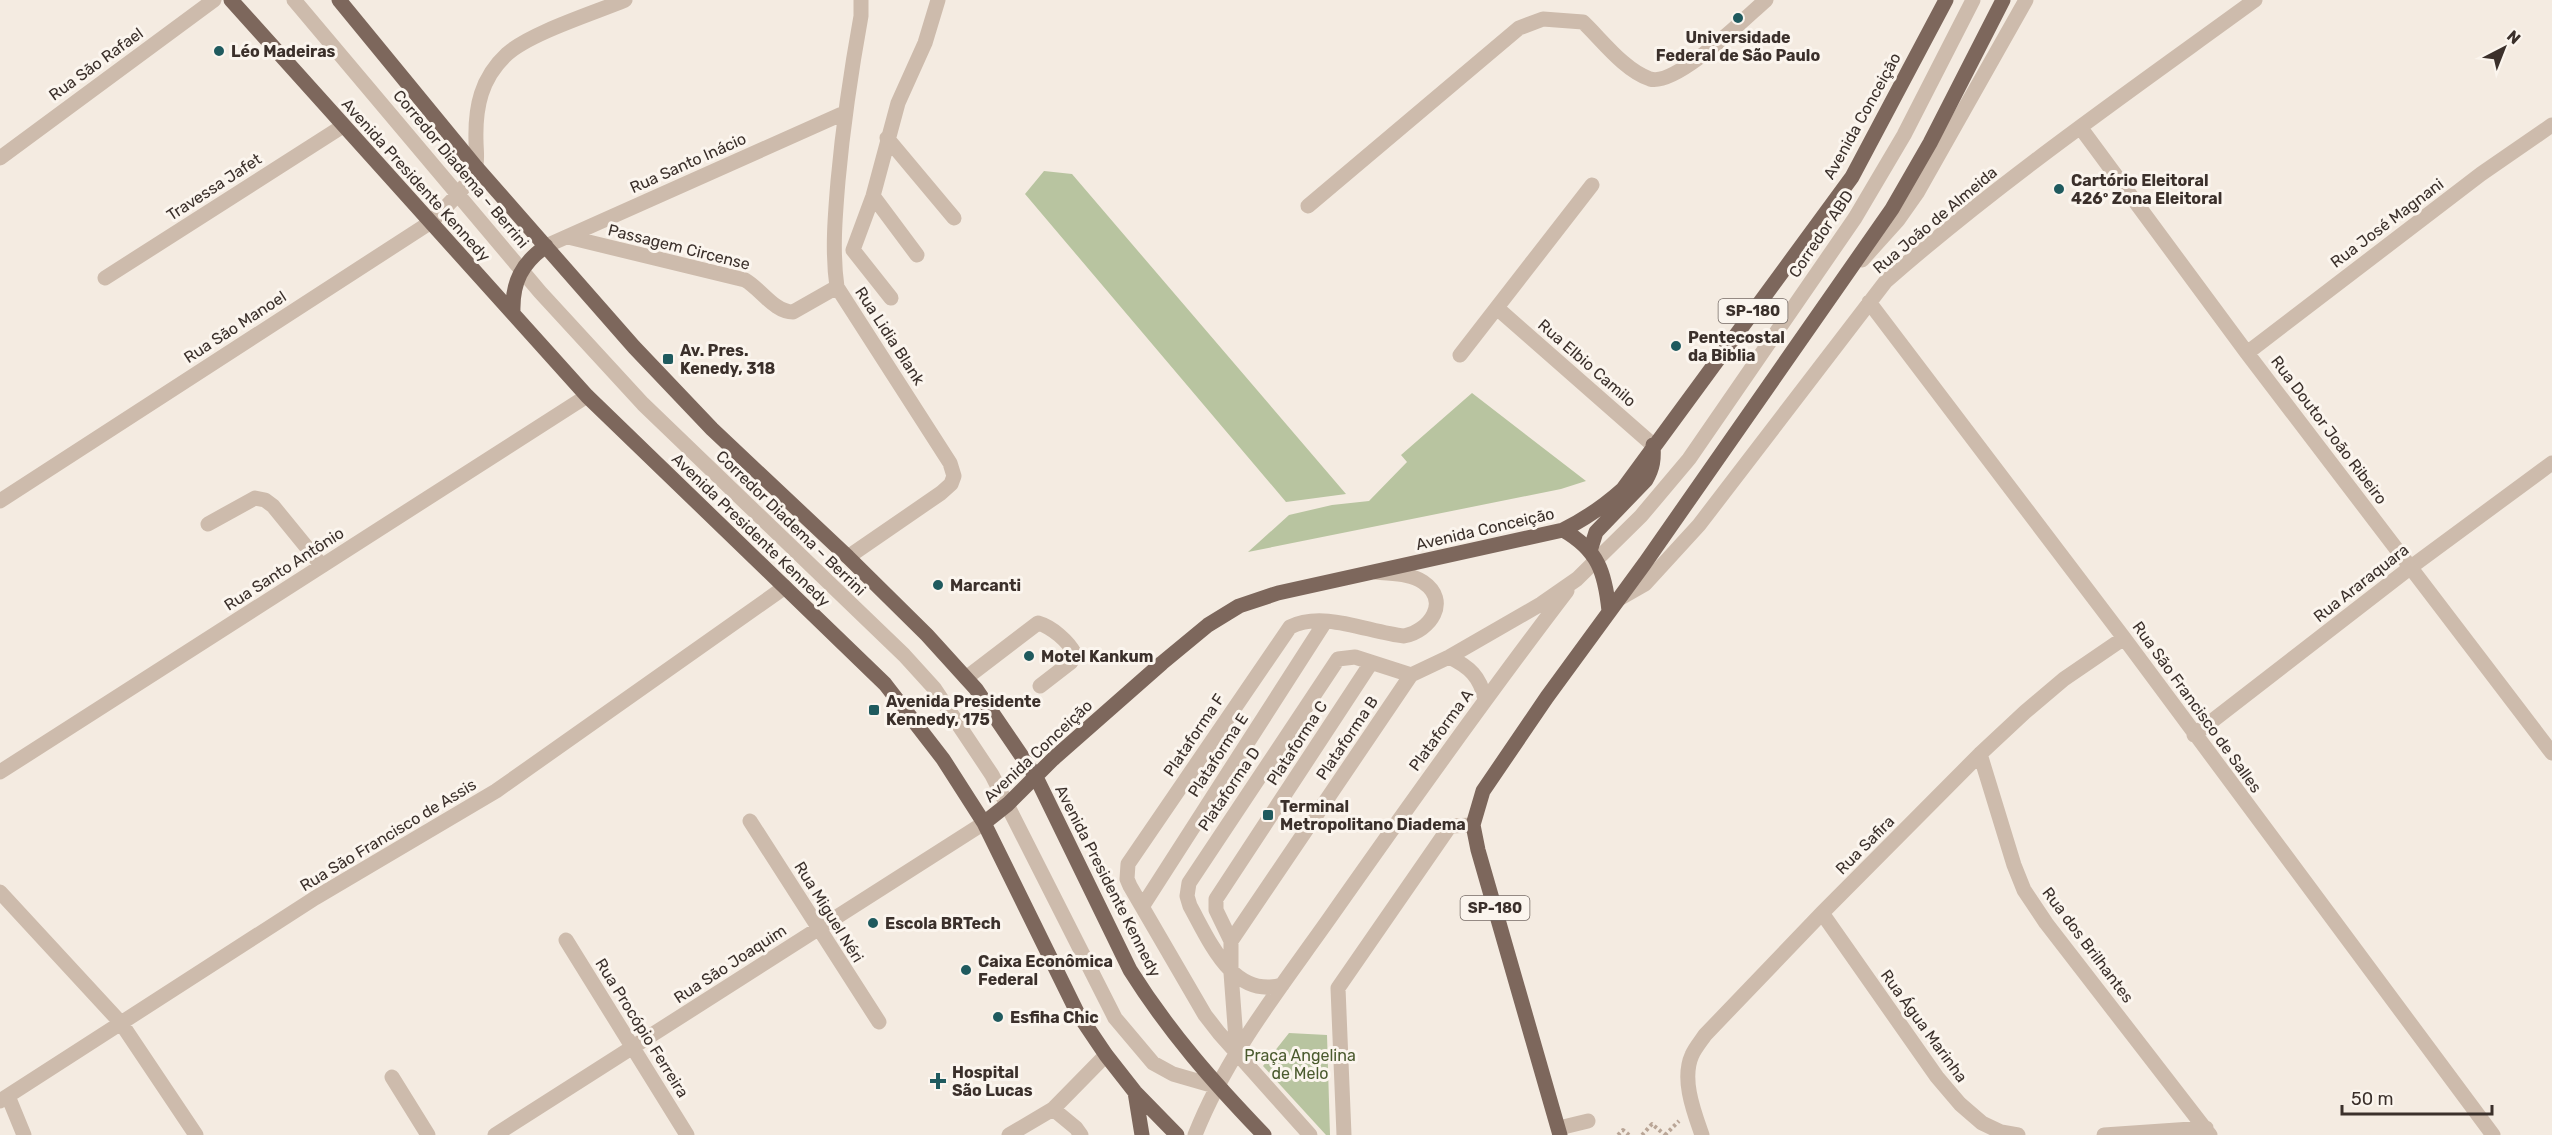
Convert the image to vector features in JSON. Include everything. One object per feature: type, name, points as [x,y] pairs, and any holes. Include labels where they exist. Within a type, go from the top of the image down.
[{"type":"main road","name":"Avenida Presidente Kennedy","points":[[231,0],[587,396],[892,693],[943,759],[984,823],[1077,1012],[1135,1092],[1176,1135]]},
{"type":"main road","name":"Avenida Presidente Kennedy","points":[[339,0],[476,167],[634,347],[712,429],[848,557],[927,635],[966,678],[997,717],[1036,777],[1130,970],[1170,1030],[1218,1087],[1264,1135]]},
{"type":"main road","name":"Avenida Conceição","points":[[984,823],[1008,804],[1162,663],[1208,625],[1239,606],[1278,593],[1563,530],[1584,520],[1623,489],[1653,445],[1852,177],[1946,0]]},
{"type":"main road","name":"SP-180","points":[[1559,1132],[1481,861],[1473,825],[1483,791],[1546,696],[1844,280],[1892,208],[1930,143],[2003,0]]},
{"type":"main road","points":[[513,312],[515,287],[522,268],[546,246]]},
{"type":"main road","points":[[1594,556],[1596,532],[1646,480],[1651,471],[1653,445]]},
{"type":"main road","points":[[1563,530],[1575,537],[1594,556],[1604,574],[1613,605]]},
{"type":"main road","points":[[1135,1092],[1142,1135]]},
{"type":"street","name":"Rua São Rafael","points":[[0,158],[214,0]]},
{"type":"street","name":"Corredor Diadema – Berrini","points":[[294,0],[540,292],[671,433],[904,655],[934,688],[966,734],[1008,804],[1115,1018],[1132,1041],[1153,1063],[1173,1074],[1218,1087]]},
{"type":"street","points":[[476,167],[475,115],[480,94],[490,73],[508,53],[531,38],[625,0]]},
{"type":"street","name":"Rua Lidia Blank","points":[[848,557],[941,492],[951,484],[954,476],[950,463],[837,287],[834,226],[844,113],[861,16],[861,0]]},
{"type":"street","points":[[891,298],[853,250],[873,196],[898,103],[925,43],[938,0]]},
{"type":"street","points":[[1308,206],[1519,28],[1543,19],[1583,22],[1630,67],[1651,80],[1673,76],[1704,54],[1766,0]]},
{"type":"street","name":"Corredor ABD","points":[[1577,579],[1594,556],[1649,507],[1689,459],[1855,218],[1899,144],[1973,0]]},
{"type":"street","points":[[1844,280],[1880,241],[1917,193],[2026,0]]},
{"type":"street","name":"Rua João de Almeida","points":[[1613,605],[1645,584],[1699,525],[1742,472],[1887,280],[1924,248],[2080,127],[2255,0]]},
{"type":"street","name":"Rua Santo Inácio","points":[[546,246],[844,113]]},
{"type":"street","name":"Rua José Magnani","points":[[2247,353],[2481,174],[2552,125]]},
{"type":"street","name":"Travessa Jafet","points":[[105,278],[343,126]]},
{"type":"street","name":"Rua Doutor João Ribeiro","points":[[2080,127],[2247,353],[2552,753]]},
{"type":"street","points":[[887,138],[954,218]]},
{"type":"street","name":"Rua São Manoel","points":[[0,501],[431,222],[458,193],[476,167]]},
{"type":"street","points":[[1460,355],[1592,185]]},
{"type":"street","points":[[873,196],[917,255]]},
{"type":"street","name":"Passagem Circense","points":[[568,237],[745,280],[757,287],[777,308],[786,312],[793,312],[837,287]]},
{"type":"street","name":"Rua São Francisco de Salles","points":[[1869,302],[2124,638],[2493,1135]]},
{"type":"street","name":"Rua Elbio Camilo","points":[[1497,308],[1653,445]]},
{"type":"street","name":"Rua Santo Antônio","points":[[0,772],[587,396]]},
{"type":"street","name":"Rua Araraquara","points":[[2194,735],[2411,567],[2552,463]]},
{"type":"street","points":[[208,524],[255,498],[264,500],[273,506],[322,566]]},
{"type":"street","points":[[1325,622],[1349,624],[1404,636],[1414,634],[1430,623],[1436,612],[1437,600],[1432,590],[1411,576],[1376,572]]},
{"type":"street","points":[[1371,663],[1411,675],[1449,657],[1541,604],[1577,579]]},
{"type":"street","name":"Plataforma A","points":[[1237,1053],[1282,985],[1485,699],[1577,579]]},
{"type":"street","name":"Rua São Francisco de Assis","points":[[4,1099],[315,898],[496,791],[785,587]]},
{"type":"street","name":"Plataforma F","points":[[1142,907],[1127,879],[1128,864],[1290,627],[1297,624],[1325,622]]},
{"type":"street","name":"Plataforma E","points":[[1142,907],[1325,622]]},
{"type":"street","points":[[966,678],[1038,623],[1046,626],[1071,647],[1075,654],[1071,662],[1040,686]]},
{"type":"street","name":"Rua Safira","points":[[1702,1135],[1694,1114],[1688,1068],[1692,1055],[1705,1035],[1980,754],[2064,679],[2124,638]]},
{"type":"street","name":"Plataforma D","points":[[1231,974],[1190,906],[1187,896],[1189,883],[1338,659],[1354,657],[1371,663]]},
{"type":"street","points":[[1449,657],[1463,664],[1478,679],[1485,699]]},
{"type":"street","name":"Plataforma C","points":[[1231,941],[1216,910],[1216,899],[1371,663]]},
{"type":"street","name":"Plataforma B","points":[[1231,941],[1411,675]]},
{"type":"street","name":"Rua dos Brilhantes","points":[[1980,754],[2001,829],[2025,890],[2046,923],[2208,1131]]},
{"type":"street","name":"Rua Miguel Néri","points":[[750,820],[879,1022]]},
{"type":"street","name":"Rua São Joaquim","points":[[495,1135],[984,823]]},
{"type":"street","points":[[1344,1135],[1338,988],[1450,826],[1473,825]]},
{"type":"street","points":[[0,892],[120,1023],[196,1135]]},
{"type":"street","points":[[1142,907],[1205,1015],[1310,1135]]},
{"type":"street","name":"Rua Água Marinha","points":[[1822,913],[1937,1077],[1960,1104],[1982,1123],[2001,1132],[2018,1135]]},
{"type":"street","name":"Rua Procópio Ferreira","points":[[566,940],[687,1135]]},
{"type":"street","points":[[1195,1135],[1237,1053],[1231,941]]},
{"type":"street","points":[[1231,974],[1258,988],[1270,989],[1282,985]]},
{"type":"street","points":[[1009,1135],[1053,1110],[1106,1055]]},
{"type":"street","points":[[392,1077],[429,1135]]},
{"type":"street","points":[[4,1099],[24,1135]]},
{"type":"street","points":[[1053,1110],[1068,1120],[1081,1135]]},
{"type":"street","points":[[1559,1132],[1588,1121]]},
{"type":"street","points":[[2104,1135],[2208,1131]]},
{"type":"path","points":[[1642,1135],[1652,1124],[1665,1135]]},
{"type":"path","points":[[1618,1135],[1623,1130],[1629,1135]]},
{"type":"green space","points":[[1044,171],[1072,174],[1346,494],[1286,502],[1025,194]]},
{"type":"green space","points":[[1472,393],[1586,481],[1561,489],[1248,552],[1289,515],[1332,505],[1369,501],[1407,462],[1401,455]]},
{"type":"green space","name":"Praça Angelina de Melo","points":[[1289,1033],[1327,1035],[1330,1135],[1326,1135],[1263,1066]]},
{"type":"place","name":"Universidade Federal de São Paulo","points":[[1738,18]]},
{"type":"place","name":"Léo Madeiras","points":[[219,51]]},
{"type":"place","name":"Cartório Eleitoral 426º Zona Eleitoral","points":[[2059,189]]},
{"type":"place","name":"Pentecostal da Biblia","points":[[1676,346]]},
{"type":"place","name":"Av. Pres. Kenedy, 318","points":[[668,359]]},
{"type":"place","name":"Marcanti","points":[[938,585]]},
{"type":"place","name":"Motel Kankum","points":[[1029,656]]},
{"type":"place","name":"Avenida Presidente Kennedy, 175","points":[[874,710]]},
{"type":"place","name":"Terminal Metropolitano Diadema","points":[[1268,815]]},
{"type":"place","name":"Escola BRTech","points":[[873,923]]},
{"type":"place","name":"Caixa Econômica Federal","points":[[966,970]]},
{"type":"place","name":"Esfiha Chic","points":[[998,1017]]},
{"type":"place","name":"Hospital São Lucas","points":[[938,1081]]}]
